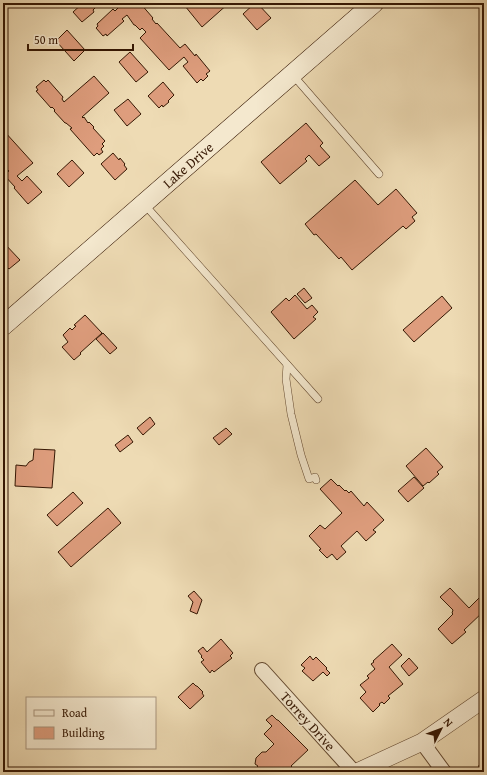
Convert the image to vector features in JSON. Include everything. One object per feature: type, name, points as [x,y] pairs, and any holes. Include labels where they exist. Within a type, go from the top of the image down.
[{"type":"main road","name":"Lake Drive","points":[[3,326],[374,3]]},
{"type":"street","name":"Torrey Drive","points":[[262,670],[355,772]]},
{"type":"street","points":[[355,772],[422,742],[484,699]]},
{"type":"street","points":[[422,742],[444,772]]},
{"type":"lane","points":[[292,74],[379,174]]},
{"type":"lane","points":[[144,204],[318,398]]},
{"type":"lane","points":[[287,365],[286,379],[291,414],[300,455],[309,479],[315,477],[316,480]]},
{"type":"building","points":[[83,3],[91,3],[95,8],[93,10],[94,12],[82,22],[73,12]]},
{"type":"building","points":[[121,3],[140,3],[153,18],[152,19],[156,24],[157,23],[180,48],[185,44],[195,56],[196,54],[210,71],[206,74],[208,76],[203,81],[201,79],[197,83],[183,66],[188,62],[184,57],[169,70],[140,38],[146,32],[142,28],[140,30],[134,25],[127,15],[122,19],[124,21],[107,36],[106,34],[103,36],[96,28],[98,26],[97,24],[113,9],[115,11]]},
{"type":"building","points":[[181,3],[229,3],[202,27]]},
{"type":"building","points":[[255,3],[257,3],[271,18],[257,30],[243,14]]},
{"type":"building","points":[[67,30],[85,50],[74,61],[56,41]]},
{"type":"building","points":[[130,52],[148,72],[136,82],[119,62]]},
{"type":"building","points":[[94,76],[109,93],[82,117],[84,117],[88,123],[89,122],[94,127],[93,128],[105,141],[102,144],[104,146],[101,149],[103,152],[99,155],[97,153],[94,156],[70,129],[72,128],[65,123],[54,111],[55,110],[52,107],[51,108],[36,91],[38,90],[36,87],[44,80],[46,82],[48,80],[63,97],[62,99],[64,102]]},
{"type":"building","points":[[163,82],[174,95],[168,101],[169,102],[163,107],[162,105],[159,108],[148,96]]},
{"type":"building","points":[[128,99],[141,114],[127,126],[114,110]]},
{"type":"building","points":[[306,123],[323,143],[320,146],[330,157],[319,166],[309,155],[305,159],[307,161],[280,184],[261,162]]},
{"type":"building","points":[[3,131],[33,163],[17,176],[22,181],[27,176],[42,192],[28,204],[4,175],[9,171],[3,165]]},
{"type":"building","points":[[113,153],[119,160],[120,158],[127,169],[115,180],[101,164]]},
{"type":"building","points":[[72,160],[84,173],[69,187],[57,174]]},
{"type":"building","points":[[355,180],[378,205],[396,189],[417,213],[412,217],[415,221],[406,229],[403,226],[352,270],[341,257],[339,259],[316,234],[314,235],[305,224]]},
{"type":"building","points":[[3,242],[20,260],[9,269],[6,266],[3,271]]},
{"type":"building","points":[[304,288],[312,298],[305,303],[297,294]]},
{"type":"building","points":[[295,295],[307,309],[312,305],[318,312],[313,317],[316,319],[294,339],[271,312],[286,298],[289,301]]},
{"type":"building","points":[[442,296],[452,308],[414,342],[403,330]]},
{"type":"building","points":[[85,315],[102,333],[74,360],[62,347],[68,342],[63,335],[70,328],[72,330],[76,326],[74,325]]},
{"type":"building","points":[[103,333],[117,348],[110,354],[96,339]]},
{"type":"building","points":[[150,417],[155,424],[143,435],[137,428]]},
{"type":"building","points":[[226,428],[232,434],[219,445],[213,438]]},
{"type":"building","points":[[128,435],[133,442],[120,452],[115,445]]},
{"type":"building","points":[[426,448],[443,467],[437,472],[439,474],[423,486],[406,466]]},
{"type":"building","points":[[34,449],[55,450],[52,488],[15,486],[16,465],[26,466],[33,460]]},
{"type":"building","points":[[414,477],[424,488],[408,502],[398,491]]},
{"type":"building","points":[[331,479],[345,491],[346,490],[349,493],[351,491],[364,506],[367,502],[384,520],[373,530],[376,532],[366,541],[357,531],[341,546],[346,552],[337,560],[332,554],[327,558],[309,536],[320,525],[325,529],[342,513],[320,489]]},
{"type":"building","points":[[73,492],[83,503],[57,526],[47,515]]},
{"type":"building","points":[[108,508],[121,523],[71,567],[58,552]]},
{"type":"building","points":[[450,588],[469,608],[479,598],[484,604],[484,611],[464,630],[466,632],[452,644],[438,629],[453,614],[453,610],[440,597]]},
{"type":"building","points":[[194,591],[202,600],[197,614],[190,611],[193,602],[188,596]]},
{"type":"building","points":[[221,639],[233,653],[230,656],[232,658],[214,672],[212,670],[210,673],[201,662],[204,660],[198,651],[203,647],[207,652]]},
{"type":"building","points":[[392,644],[402,655],[389,667],[403,684],[388,696],[390,698],[384,704],[382,702],[379,704],[380,705],[373,712],[360,698],[366,692],[360,685],[369,678],[367,676],[375,669],[371,664],[374,662],[373,661]]},
{"type":"building","points":[[310,656],[313,660],[316,657],[327,668],[326,669],[330,673],[327,676],[323,672],[313,681],[302,671],[305,668],[301,665]]},
{"type":"building","points":[[409,658],[418,668],[409,676],[401,666]]},
{"type":"building","points":[[193,683],[203,692],[202,693],[204,696],[190,709],[178,697]]},
{"type":"building","points":[[272,715],[308,750],[291,766],[292,767],[288,771],[289,772],[252,772],[258,766],[255,764],[256,758],[262,752],[266,752],[274,744],[264,734],[272,726],[266,720]]},
{"type":"building","points":[[484,762],[484,772],[479,772],[477,769],[479,765]]}]
